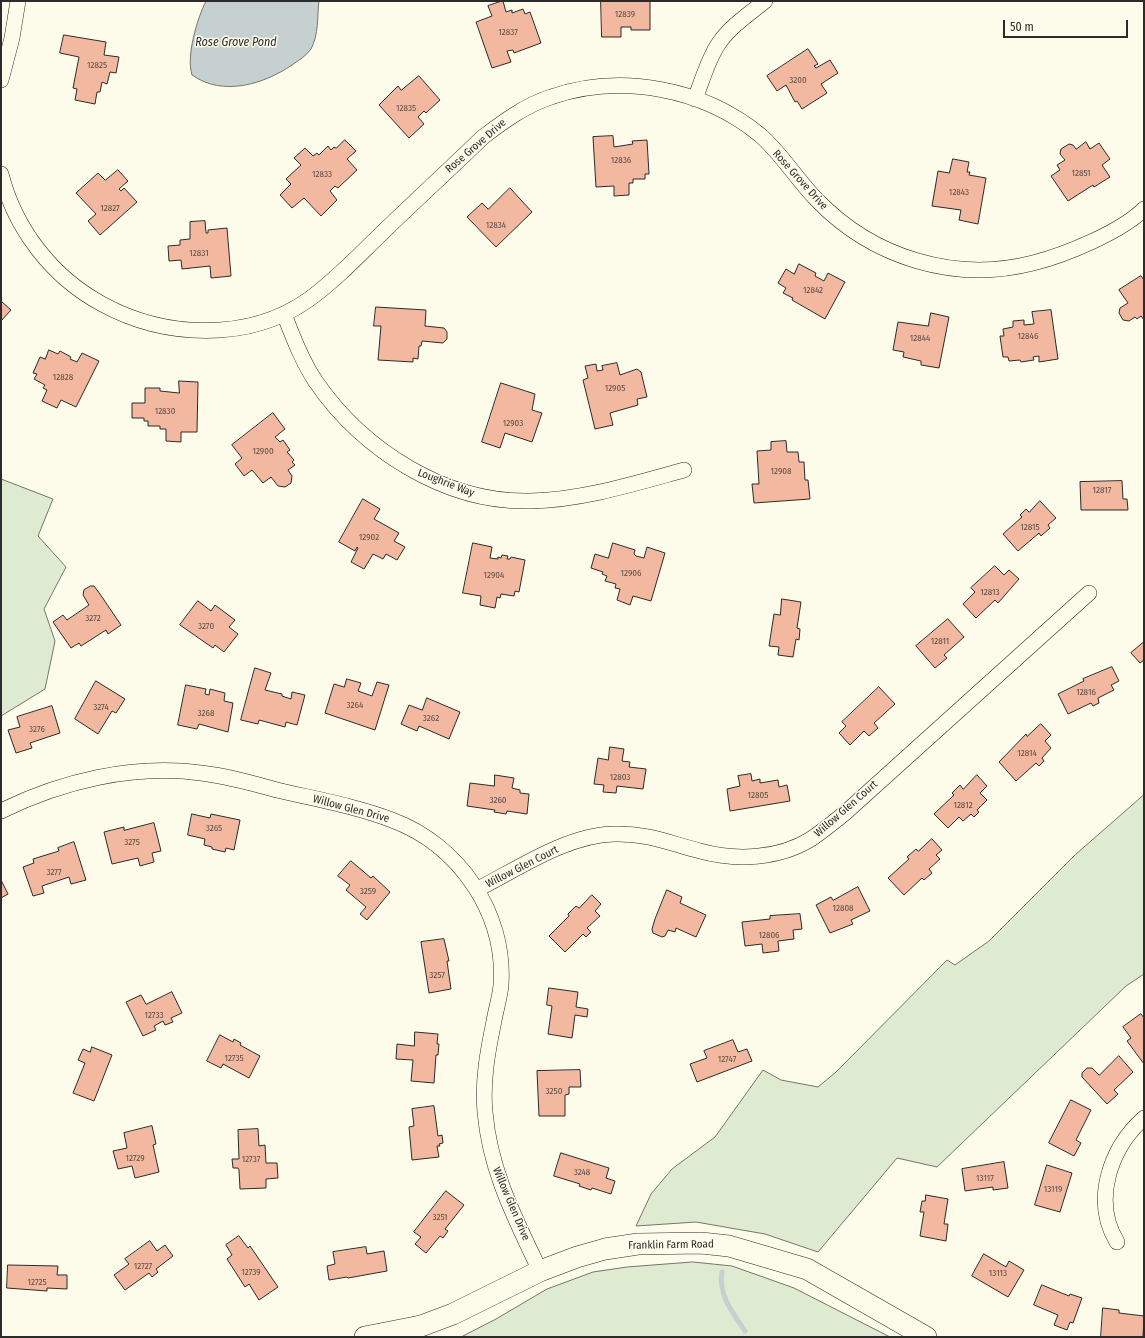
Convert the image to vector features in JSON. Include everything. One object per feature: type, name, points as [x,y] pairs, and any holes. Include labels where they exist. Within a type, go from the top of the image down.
[{"type":"street","points":[[1,80],[12,38],[18,1]]},
{"type":"street","points":[[695,99],[710,60],[719,43],[728,32],[765,1]]},
{"type":"street","name":"Rose Grove Drive","points":[[1,174],[10,203],[32,241],[46,260],[75,288],[111,310],[149,324],[195,331],[221,330],[245,326],[266,321],[284,314],[321,290],[484,137],[506,119],[529,106],[550,97],[594,86],[638,86],[662,90],[695,99],[724,112],[761,136],[818,201],[849,228],[885,249],[922,263],[965,270],[983,271],[1023,266],[1062,255],[1127,223],[1144,210]]},
{"type":"street","name":"Loughrie Way","points":[[284,314],[306,365],[341,414],[377,448],[418,473],[441,483],[481,496],[496,499],[528,501],[550,500],[591,494],[684,470]]},
{"type":"street","name":"Willow Glen Court","points":[[478,889],[564,845],[589,837],[613,834],[638,834],[724,856],[750,857],[771,855],[793,848],[820,833],[845,812],[1089,593]]},
{"type":"street","name":"Willow Glen Drive","points":[[1,811],[38,794],[110,775],[152,771],[173,771],[225,777],[370,812],[394,820],[419,833],[442,850],[462,868],[478,889],[490,915],[498,940],[501,962],[501,986],[489,1043],[484,1089],[489,1145],[500,1184],[540,1271]]},
{"type":"street","points":[[1117,1242],[1110,1230],[1105,1215],[1104,1199],[1109,1174],[1123,1141],[1144,1118]]},
{"type":"street","name":"Franklin Farm Road","points":[[365,1337],[421,1326],[453,1314],[540,1271],[584,1255],[638,1244],[701,1243],[729,1246],[807,1269],[926,1337]]},
{"type":"green space","points":[[1,479],[53,499],[38,536],[66,567],[44,609],[55,641],[45,689],[1,716]]},
{"type":"green space","points":[[1144,795],[1144,974],[1126,986],[937,1167],[897,1158],[818,1252],[765,1234],[696,1222],[636,1226],[651,1194],[672,1169],[715,1137],[763,1070],[781,1080],[818,1087],[836,1072],[947,960],[955,965],[989,941],[1075,855]]},
{"type":"green space","points":[[693,1262],[732,1266],[794,1288],[890,1337],[461,1337],[496,1319],[547,1289],[593,1272],[627,1267]]},
{"type":"water","name":"Rose Grove Pond","points":[[206,1],[319,1],[317,31],[314,43],[307,54],[302,58],[269,78],[230,87],[204,82],[192,75],[190,58],[196,27]]},
{"type":"building","points":[[503,1],[506,12],[512,10],[512,13],[523,9],[525,14],[530,12],[541,43],[514,53],[513,50],[507,51],[511,62],[492,68],[476,22],[492,16],[488,6]]},
{"type":"building","points":[[601,1],[650,1],[650,30],[631,30],[631,27],[621,27],[621,37],[602,37]]},
{"type":"building","points":[[64,35],[106,42],[104,55],[119,57],[116,73],[110,72],[107,84],[102,82],[100,92],[97,92],[95,104],[75,100],[77,89],[73,88],[79,57],[60,53]]},
{"type":"building","points":[[808,49],[818,64],[814,66],[816,68],[830,60],[838,73],[821,84],[827,93],[802,109],[797,101],[795,102],[786,85],[777,91],[767,76]]},
{"type":"building","points":[[419,76],[440,100],[426,113],[424,111],[418,117],[424,124],[409,138],[379,105],[398,86],[401,90]]},
{"type":"building","points":[[613,136],[614,147],[633,144],[632,141],[647,140],[649,174],[645,174],[645,179],[633,179],[633,183],[629,183],[629,195],[614,196],[614,186],[596,187],[593,137]]},
{"type":"building","points":[[345,140],[356,151],[347,159],[357,170],[338,188],[335,186],[330,191],[337,200],[321,216],[304,198],[292,208],[280,195],[291,184],[286,179],[301,165],[294,158],[305,148],[313,156],[317,153],[319,155],[328,146],[331,150],[334,147],[336,148]]},
{"type":"building","points":[[1086,142],[1090,149],[1099,143],[1110,159],[1102,165],[1110,177],[1094,187],[1093,185],[1068,201],[1051,176],[1060,170],[1057,165],[1065,160],[1060,154],[1061,149],[1069,144],[1073,145],[1076,149]]},
{"type":"building","points":[[953,159],[969,162],[967,172],[970,172],[969,175],[986,178],[978,224],[959,220],[961,210],[932,206],[938,171],[949,173]]},
{"type":"building","points":[[118,170],[128,181],[119,189],[121,191],[124,188],[137,202],[100,235],[88,221],[96,214],[76,193],[98,173],[105,180]]},
{"type":"building","points":[[510,188],[532,212],[496,247],[467,217],[482,203],[488,209]]},
{"type":"building","points":[[205,221],[206,233],[208,233],[208,230],[227,228],[231,276],[211,278],[210,266],[182,269],[181,260],[169,261],[168,246],[180,245],[180,240],[190,239],[190,222]]},
{"type":"building","points":[[799,264],[816,273],[815,276],[824,281],[828,273],[845,282],[825,319],[792,300],[793,298],[783,293],[786,288],[778,283],[786,269],[794,274]]},
{"type":"building","points":[[1141,276],[1144,280],[1144,320],[1141,316],[1137,319],[1135,317],[1129,321],[1123,320],[1119,313],[1120,308],[1128,303],[1119,290]]},
{"type":"building","points":[[1,301],[11,310],[1,321]]},
{"type":"building","points":[[376,307],[426,310],[425,326],[444,328],[447,332],[447,339],[443,343],[422,341],[421,346],[419,346],[418,359],[413,358],[413,362],[378,360],[381,326],[374,326]]},
{"type":"building","points":[[1051,310],[1058,359],[1039,362],[1039,356],[1033,357],[1034,360],[1021,362],[1020,360],[1009,361],[1008,357],[1003,357],[1000,336],[1004,336],[1003,329],[1013,327],[1013,321],[1024,320],[1024,325],[1034,324],[1032,312]]},
{"type":"building","points":[[931,313],[949,317],[939,368],[921,365],[921,361],[903,357],[904,352],[893,350],[898,322],[928,326]]},
{"type":"building","points":[[49,350],[58,354],[60,351],[71,357],[70,359],[77,362],[82,353],[99,361],[76,407],[61,400],[57,408],[42,401],[47,390],[43,388],[45,385],[34,379],[37,374],[33,373],[40,357],[45,359]]},
{"type":"building","points":[[617,363],[620,375],[637,369],[641,372],[647,397],[637,399],[638,405],[610,413],[613,425],[595,429],[583,380],[588,378],[585,366],[596,364],[597,371],[603,370],[602,366]]},
{"type":"building","points":[[179,381],[198,382],[197,432],[181,432],[181,442],[166,441],[166,429],[160,429],[160,426],[148,426],[148,421],[144,421],[144,418],[132,418],[132,403],[145,403],[145,388],[160,388],[160,391],[179,393]]},
{"type":"building","points":[[501,383],[535,394],[532,410],[542,413],[532,442],[505,433],[500,448],[482,442]]},
{"type":"building","points":[[273,413],[285,429],[275,437],[280,442],[283,440],[290,450],[287,452],[294,460],[292,462],[295,465],[288,470],[292,476],[291,483],[285,487],[278,486],[271,477],[263,483],[252,470],[244,476],[235,464],[242,458],[232,445]]},
{"type":"building","points":[[786,441],[787,452],[798,452],[799,462],[804,462],[805,480],[808,480],[810,499],[754,503],[752,484],[759,484],[757,451],[771,450],[771,442]]},
{"type":"building","points":[[1122,481],[1123,499],[1127,499],[1128,510],[1081,510],[1080,482]]},
{"type":"building","points":[[363,499],[380,509],[374,519],[399,533],[394,541],[405,547],[397,560],[386,554],[383,559],[373,554],[364,569],[351,562],[358,548],[357,547],[355,551],[339,542]]},
{"type":"building","points":[[1040,501],[1056,518],[1048,525],[1050,528],[1041,536],[1039,533],[1018,551],[1003,534],[1022,517],[1020,515],[1026,509],[1029,512]]},
{"type":"building","points":[[473,543],[492,547],[490,558],[498,559],[498,557],[501,558],[502,555],[508,556],[507,559],[510,559],[511,557],[525,560],[519,592],[515,591],[514,596],[501,594],[500,598],[497,597],[495,608],[480,605],[481,596],[463,593]]},
{"type":"building","points":[[613,543],[635,550],[634,554],[636,556],[644,558],[647,547],[665,553],[651,601],[633,596],[630,605],[617,600],[620,589],[615,588],[616,584],[605,581],[607,576],[602,574],[603,572],[591,568],[595,554],[608,558]]},
{"type":"building","points":[[995,566],[1004,575],[1009,570],[1019,579],[998,603],[995,600],[976,618],[963,604],[975,592],[971,588]]},
{"type":"building","points":[[94,586],[121,625],[108,634],[106,630],[81,646],[79,643],[71,648],[53,622],[63,615],[67,620],[89,605],[83,595],[84,590]]},
{"type":"building","points":[[782,599],[801,602],[797,628],[800,629],[799,640],[796,639],[793,657],[778,655],[779,647],[769,646],[774,614],[780,615]]},
{"type":"building","points":[[198,601],[211,611],[215,605],[235,620],[229,627],[238,634],[224,652],[215,645],[213,648],[180,625]]},
{"type":"building","points":[[948,619],[964,637],[944,655],[947,658],[935,668],[916,646]]},
{"type":"building","points":[[1144,642],[1144,660],[1140,663],[1131,653]]},
{"type":"building","points":[[1112,667],[1119,681],[1111,685],[1114,690],[1098,698],[1099,703],[1093,706],[1091,703],[1068,714],[1058,694],[1084,681],[1083,679]]},
{"type":"building","points":[[255,668],[271,673],[265,690],[282,694],[282,696],[291,699],[292,692],[305,695],[297,725],[286,722],[285,727],[259,720],[258,724],[241,720]]},
{"type":"building","points":[[347,679],[361,683],[358,691],[372,696],[377,682],[389,685],[375,730],[325,713],[334,684],[344,687]]},
{"type":"building","points":[[96,681],[125,699],[116,713],[112,711],[98,734],[75,719]]},
{"type":"building","points":[[186,685],[206,689],[205,694],[209,695],[210,689],[225,693],[224,701],[233,703],[228,732],[199,724],[197,729],[178,725]]},
{"type":"building","points":[[879,687],[895,704],[874,723],[878,728],[869,736],[864,731],[850,745],[839,733],[846,726],[842,722]]},
{"type":"building","points":[[427,698],[460,712],[449,739],[419,726],[417,731],[401,724],[409,705],[422,710]]},
{"type":"building","points":[[52,706],[60,733],[30,743],[32,748],[16,753],[8,730],[20,727],[17,717]]},
{"type":"building","points":[[1041,724],[1051,735],[1045,741],[1051,748],[1042,758],[1044,761],[1039,766],[1036,763],[1016,781],[999,762],[1026,734],[1027,736]]},
{"type":"building","points":[[610,747],[624,749],[622,761],[630,762],[629,767],[646,769],[643,789],[617,786],[616,793],[603,792],[604,785],[594,784],[598,758],[608,760]]},
{"type":"building","points":[[751,774],[752,781],[760,779],[760,783],[778,780],[779,787],[787,785],[790,801],[730,811],[727,789],[740,786],[738,776]]},
{"type":"building","points":[[495,775],[514,778],[512,788],[520,790],[520,793],[529,794],[527,814],[507,811],[506,814],[494,812],[495,810],[467,806],[470,783],[494,786]]},
{"type":"building","points":[[977,775],[987,786],[980,793],[987,800],[977,810],[979,812],[974,817],[971,814],[963,821],[959,817],[948,828],[934,814],[954,795],[952,793],[960,785],[963,789]]},
{"type":"building","points":[[192,814],[210,818],[211,814],[240,820],[234,850],[226,848],[225,852],[212,849],[212,847],[204,845],[205,839],[188,835]]},
{"type":"building","points":[[154,823],[161,851],[152,853],[154,862],[140,866],[138,858],[112,864],[104,832],[124,827],[124,830]]},
{"type":"building","points":[[932,839],[942,850],[936,855],[940,859],[929,869],[932,873],[924,880],[922,878],[904,895],[888,878],[909,859],[907,857],[916,849],[918,851]]},
{"type":"building","points":[[74,842],[86,880],[71,884],[69,877],[42,886],[44,893],[33,896],[23,867],[34,863],[33,859],[59,851],[58,848]]},
{"type":"building","points":[[351,861],[371,878],[373,876],[390,892],[367,920],[360,914],[366,907],[346,890],[350,885],[338,876]]},
{"type":"building","points":[[1,880],[8,894],[1,898]]},
{"type":"building","points":[[858,887],[870,911],[851,920],[853,924],[830,933],[816,905],[831,897],[833,900]]},
{"type":"building","points":[[667,890],[682,897],[680,903],[706,915],[696,937],[676,928],[675,932],[668,930],[665,936],[662,937],[653,933],[652,929],[655,919]]},
{"type":"building","points":[[592,895],[601,904],[595,911],[600,916],[587,928],[591,932],[586,937],[583,934],[565,952],[549,936],[569,916],[568,914],[576,906],[579,908]]},
{"type":"building","points":[[800,914],[802,929],[793,930],[794,939],[778,941],[779,951],[763,953],[762,944],[745,946],[742,922],[770,919],[770,916]]},
{"type":"building","points":[[444,939],[449,961],[447,961],[451,989],[429,993],[421,942]]},
{"type":"building","points":[[549,988],[578,992],[576,1007],[588,1009],[587,1017],[575,1015],[572,1038],[548,1034],[552,1006],[547,1005]]},
{"type":"building","points":[[172,992],[182,1013],[171,1018],[173,1022],[165,1025],[163,1021],[154,1026],[156,1030],[143,1036],[126,1002],[141,995],[146,1004]]},
{"type":"building","points":[[1141,1014],[1144,1018],[1144,1064],[1127,1041],[1131,1038],[1123,1027]]},
{"type":"building","points":[[415,1032],[438,1034],[437,1044],[439,1044],[438,1055],[436,1055],[434,1083],[411,1081],[413,1060],[396,1059],[397,1044],[414,1046]]},
{"type":"building","points":[[220,1035],[233,1042],[234,1039],[241,1043],[240,1045],[260,1056],[249,1078],[223,1064],[221,1068],[207,1061]]},
{"type":"building","points":[[733,1040],[738,1052],[747,1049],[752,1061],[697,1082],[690,1064],[707,1058],[704,1051]]},
{"type":"building","points":[[92,1047],[112,1055],[94,1101],[73,1093],[85,1063],[78,1060],[83,1049],[90,1052]]},
{"type":"building","points":[[1119,1056],[1133,1072],[1114,1090],[1118,1094],[1107,1104],[1082,1077],[1082,1073],[1087,1068],[1092,1068],[1099,1075]]},
{"type":"building","points":[[580,1070],[581,1087],[569,1087],[569,1094],[565,1095],[565,1116],[539,1116],[537,1071]]},
{"type":"building","points":[[1071,1100],[1091,1110],[1076,1140],[1081,1143],[1074,1156],[1049,1143]]},
{"type":"building","points":[[434,1106],[438,1136],[442,1135],[443,1143],[439,1144],[440,1146],[437,1146],[439,1157],[412,1160],[409,1127],[414,1126],[412,1109]]},
{"type":"building","points":[[152,1126],[156,1144],[153,1145],[159,1172],[135,1178],[132,1166],[118,1169],[113,1151],[127,1148],[124,1133]]},
{"type":"building","points":[[258,1129],[259,1146],[265,1145],[266,1163],[277,1163],[278,1178],[266,1179],[266,1188],[240,1189],[239,1170],[238,1168],[233,1168],[232,1159],[239,1159],[238,1130]]},
{"type":"building","points":[[561,1153],[609,1168],[606,1178],[615,1181],[611,1194],[592,1188],[591,1190],[579,1186],[580,1184],[554,1176]]},
{"type":"building","points":[[1004,1162],[1008,1188],[993,1190],[993,1187],[965,1191],[962,1169]]},
{"type":"building","points":[[1047,1165],[1072,1173],[1060,1212],[1035,1205]]},
{"type":"building","points":[[446,1191],[464,1205],[445,1229],[448,1231],[443,1238],[440,1236],[426,1253],[415,1244],[421,1237],[414,1232]]},
{"type":"building","points":[[926,1195],[948,1199],[944,1224],[948,1224],[946,1241],[920,1236],[924,1212],[920,1212],[922,1201],[925,1201]]},
{"type":"building","points":[[239,1236],[248,1248],[250,1246],[278,1287],[259,1300],[249,1284],[245,1287],[227,1259],[232,1255],[226,1245]]},
{"type":"building","points":[[150,1241],[157,1251],[165,1245],[173,1256],[156,1269],[158,1272],[152,1277],[149,1273],[125,1290],[114,1275],[129,1264],[125,1259]]},
{"type":"building","points":[[366,1247],[367,1254],[384,1251],[387,1271],[329,1280],[327,1266],[335,1264],[333,1252]]},
{"type":"building","points":[[984,1254],[1006,1267],[1009,1261],[1024,1270],[1008,1297],[972,1276]]},
{"type":"building","points":[[8,1265],[58,1266],[57,1275],[67,1275],[67,1289],[47,1288],[47,1291],[7,1288]]},
{"type":"building","points":[[1042,1285],[1069,1296],[1070,1294],[1082,1298],[1073,1323],[1070,1322],[1067,1330],[1054,1325],[1058,1315],[1034,1305]]},
{"type":"building","points":[[1103,1308],[1119,1310],[1119,1313],[1144,1316],[1143,1337],[1101,1337]]},
{"type":"waterway","points":[[722,1272],[721,1280],[724,1296],[731,1310],[745,1331]]}]
